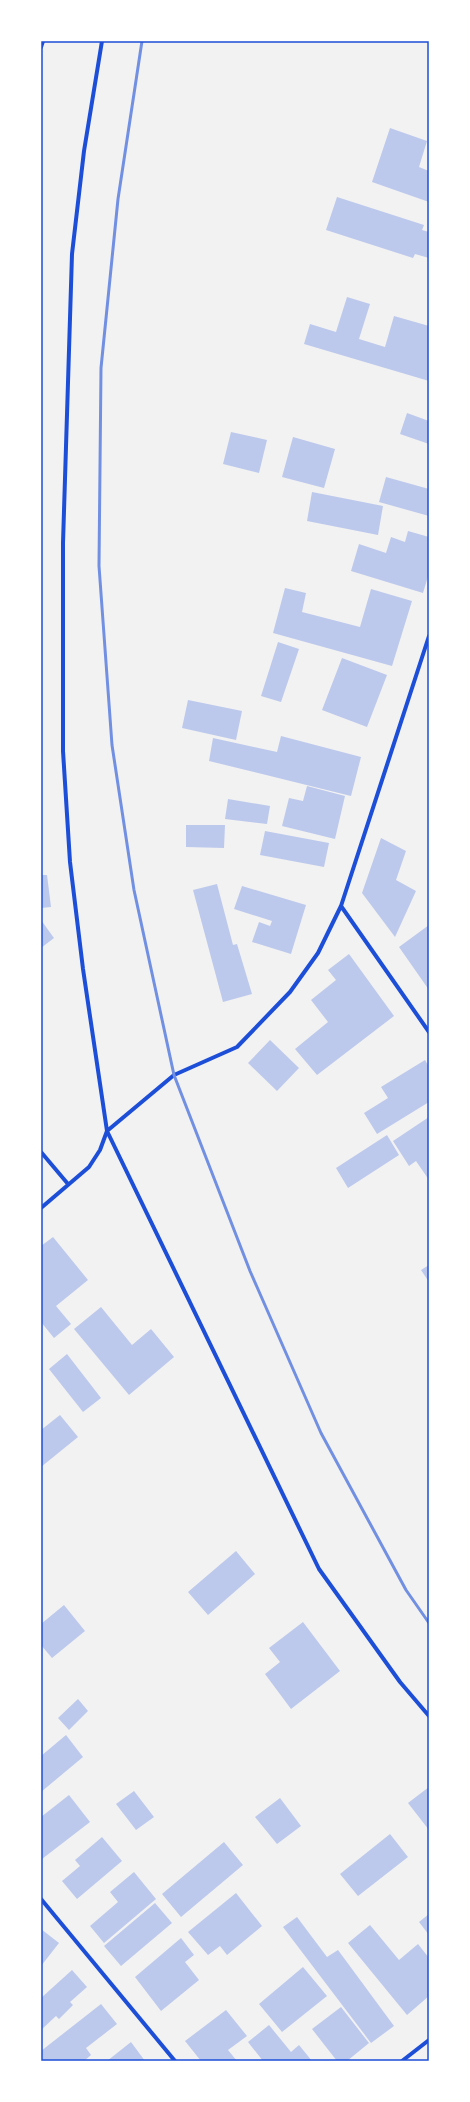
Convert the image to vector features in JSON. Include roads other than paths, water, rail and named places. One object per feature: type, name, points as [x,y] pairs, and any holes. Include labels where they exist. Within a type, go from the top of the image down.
[{"type":"street","points":[[41,47],[43,41]]},
{"type":"street","points":[[102,41],[84,151],[72,254],[63,543],[63,751],[70,862],[83,969],[107,1131],[319,1569],[400,1682],[429,1716]]},
{"type":"street","points":[[41,1208],[90,1167],[100,1150],[107,1131],[174,1075],[237,1047],[295,985],[318,953],[341,906],[429,636]]},
{"type":"street","points":[[341,906],[429,1032]]},
{"type":"street","points":[[41,1152],[68,1184]]},
{"type":"street","points":[[41,1899],[175,2061]]},
{"type":"street","points":[[402,2061],[429,2040]]},
{"type":"railway","points":[[142,41],[118,199],[101,368],[99,566],[112,745],[134,890],[174,1075],[250,1271],[321,1433],[406,1590],[429,1623]]}]
